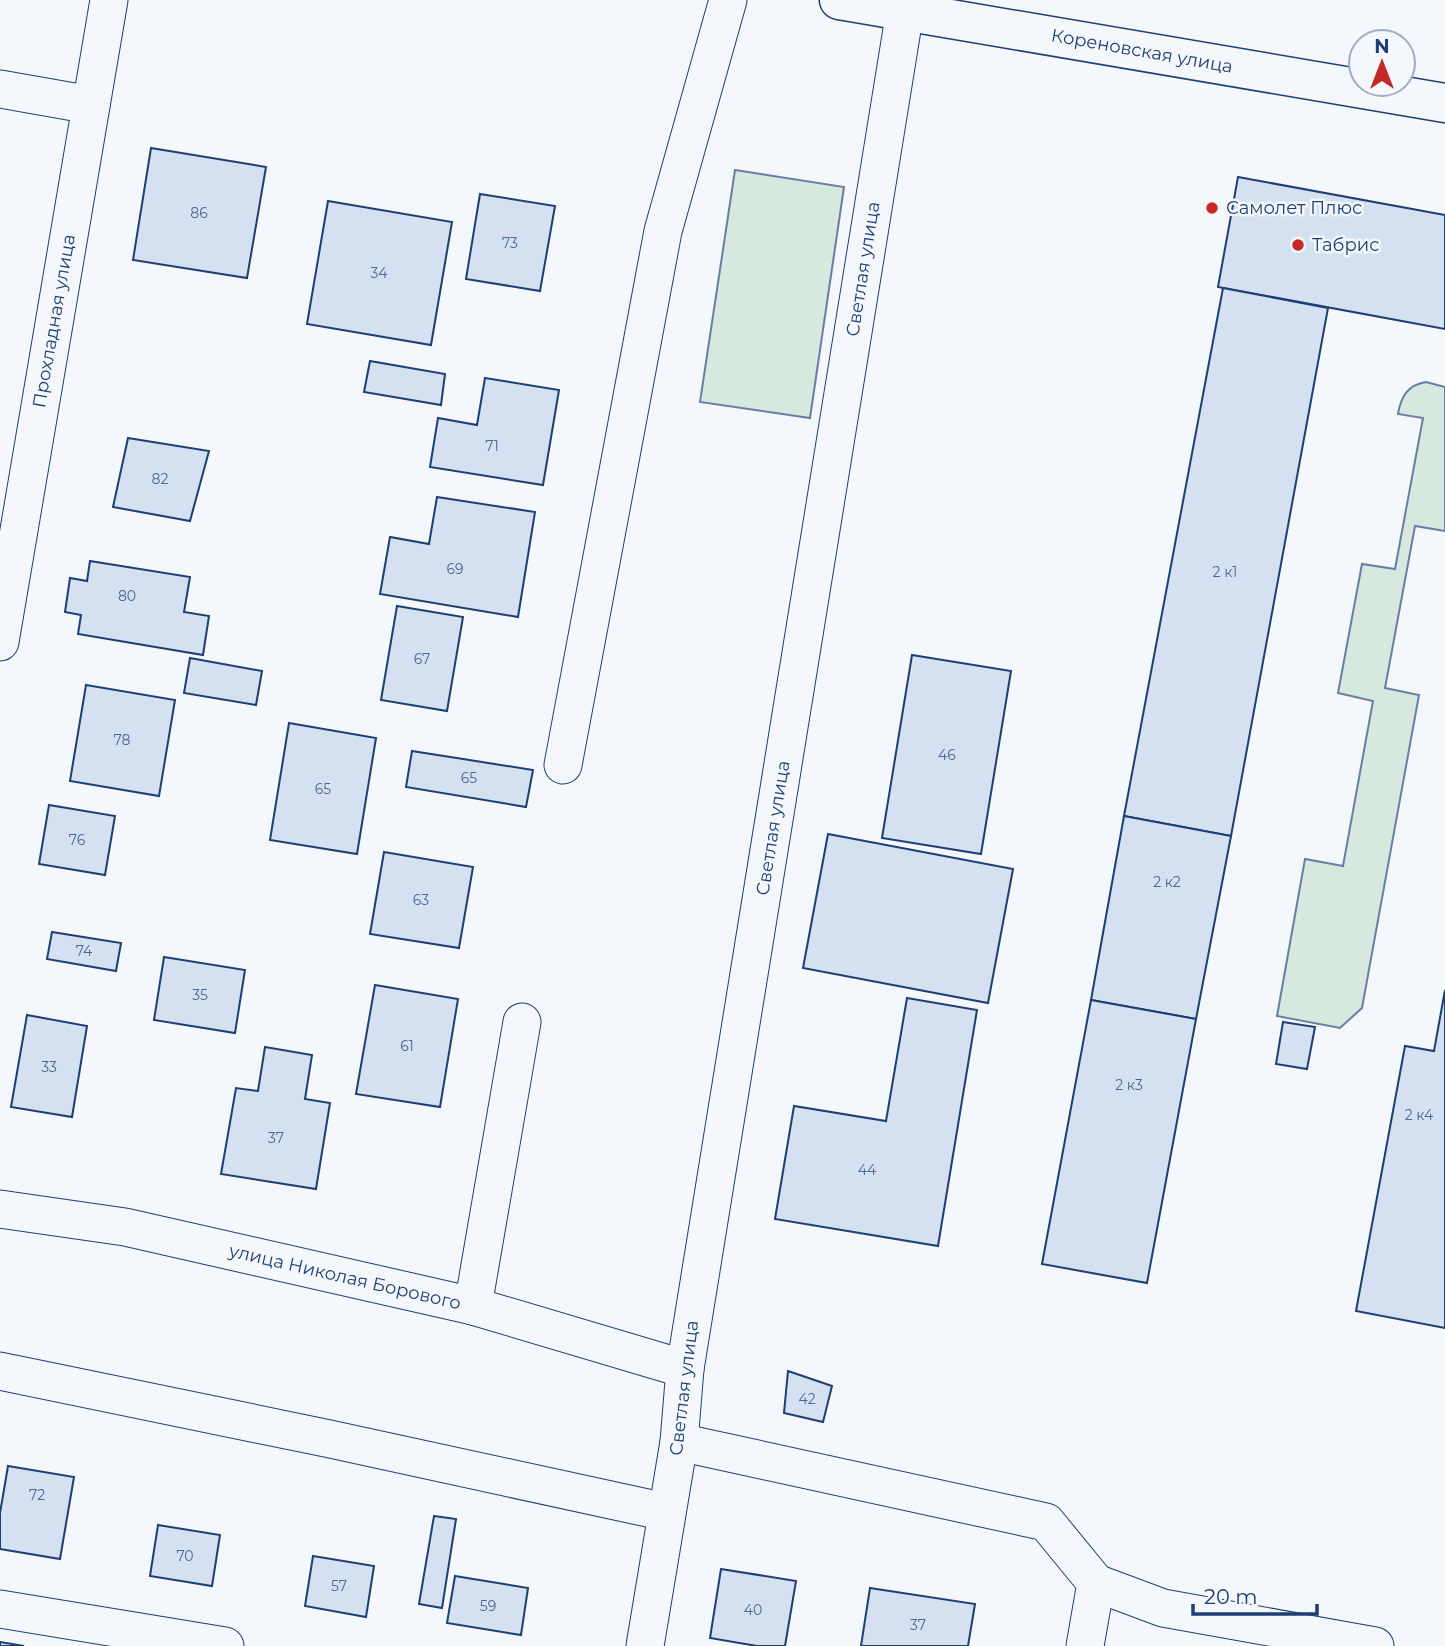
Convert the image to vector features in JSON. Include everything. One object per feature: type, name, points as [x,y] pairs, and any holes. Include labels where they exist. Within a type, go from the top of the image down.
[{"type":"street","name":"Прохладная улица","points":[[0,642],[109,0]]},
{"type":"street","points":[[563,765],[663,231],[728,0]]},
{"type":"street","name":"Кореновская улица","points":[[839,0],[1445,103]]},
{"type":"street","name":"Светлая улица","points":[[645,1646],[679,1442],[685,1369],[905,11]]},
{"type":"street","points":[[0,89],[91,105]]},
{"type":"street","points":[[473,1306],[522,1022]]},
{"type":"street","name":"улица Николая Борового","points":[[0,1209],[125,1227],[473,1306],[685,1369]]},
{"type":"street","points":[[0,1371],[666,1512]]},
{"type":"street","points":[[679,1442],[1045,1522],[1096,1583],[1163,1608],[1375,1646]]},
{"type":"street","points":[[1085,1646],[1096,1583]]},
{"type":"street","points":[[0,1609],[225,1646]]},
{"type":"shaded area","points":[[735,170],[844,187],[810,418],[700,402]]},
{"type":"shaded area","points":[[1426,382],[1445,387],[1445,531],[1415,526],[1385,688],[1419,695],[1362,1008],[1340,1028],[1277,1016],[1305,859],[1343,866],[1373,701],[1338,693],[1362,564],[1395,569],[1423,418],[1398,414],[1406,392]]},
{"type":"building","points":[[151,148],[266,167],[247,278],[133,260]]},
{"type":"building","points":[[1238,177],[1445,215],[1445,329],[1218,287]]},
{"type":"building","points":[[480,194],[555,206],[540,291],[466,279]]},
{"type":"building","points":[[328,201],[452,222],[431,345],[307,324]]},
{"type":"building","points":[[1223,288],[1328,308],[1231,836],[1124,816]]},
{"type":"building","points":[[370,361],[445,374],[441,405],[364,392]]},
{"type":"building","points":[[485,378],[559,390],[543,485],[430,467],[438,418],[477,425]]},
{"type":"building","points":[[128,438],[209,451],[190,521],[113,507]]},
{"type":"building","points":[[437,497],[535,512],[518,617],[380,594],[390,537],[429,544]]},
{"type":"building","points":[[90,561],[190,577],[184,612],[209,616],[203,655],[78,634],[81,615],[65,612],[70,578],[87,581]]},
{"type":"building","points":[[397,606],[463,617],[447,711],[381,700]]},
{"type":"building","points":[[912,655],[1011,671],[981,854],[882,838]]},
{"type":"building","points":[[190,658],[262,671],[256,705],[184,693]]},
{"type":"building","points":[[86,685],[175,700],[159,796],[70,781]]},
{"type":"building","points":[[289,723],[376,738],[357,854],[270,840]]},
{"type":"building","points":[[412,751],[533,770],[526,807],[406,787]]},
{"type":"building","points":[[49,805],[115,816],[105,875],[39,864]]},
{"type":"building","points":[[1124,816],[1231,836],[1196,1019],[1091,1000]]},
{"type":"building","points":[[828,834],[1013,869],[988,1003],[803,968]]},
{"type":"building","points":[[384,852],[473,867],[459,948],[370,934]]},
{"type":"building","points":[[52,932],[121,943],[116,971],[47,959]]},
{"type":"building","points":[[164,957],[245,970],[235,1033],[154,1020]]},
{"type":"building","points":[[375,985],[458,999],[440,1107],[356,1094]]},
{"type":"building","points":[[1445,990],[1445,1328],[1356,1311],[1405,1046],[1434,1051]]},
{"type":"building","points":[[907,998],[977,1010],[938,1246],[775,1219],[794,1106],[886,1121]]},
{"type":"building","points":[[1091,1000],[1196,1019],[1147,1283],[1042,1264]]},
{"type":"building","points":[[27,1015],[87,1026],[72,1117],[11,1107]]},
{"type":"building","points":[[1283,1022],[1315,1027],[1307,1069],[1276,1064]]},
{"type":"building","points":[[265,1047],[312,1055],[305,1099],[330,1103],[316,1189],[221,1174],[236,1088],[258,1091]]},
{"type":"building","points":[[788,1371],[832,1386],[823,1422],[784,1413]]},
{"type":"building","points":[[8,1466],[74,1477],[60,1559],[0,1549],[0,1513]]},
{"type":"building","points":[[434,1516],[456,1519],[442,1608],[419,1604]]},
{"type":"building","points":[[158,1525],[220,1535],[212,1586],[150,1576]]},
{"type":"building","points":[[313,1556],[374,1566],[366,1617],[305,1606]]},
{"type":"building","points":[[721,1569],[796,1581],[785,1646],[757,1646],[710,1638]]},
{"type":"building","points":[[455,1576],[528,1588],[521,1635],[447,1623]]},
{"type":"building","points":[[870,1588],[975,1604],[968,1646],[861,1646]]},
{"type":"building","points":[[0,1642],[24,1646],[0,1646]]},
{"type":"place","name":"Самолет Плюс","points":[[1212,208]]},
{"type":"place","name":"Табрис","points":[[1298,245]]}]
